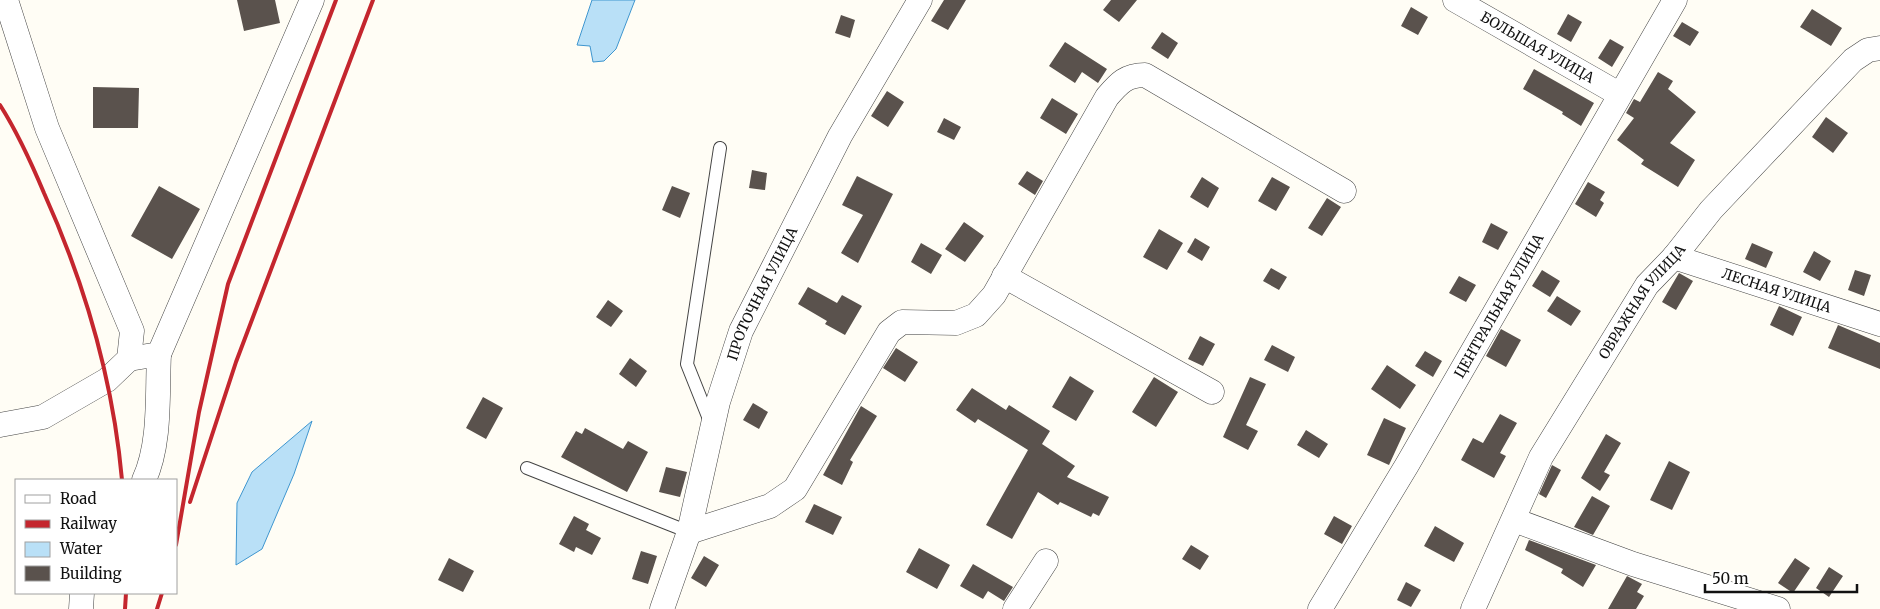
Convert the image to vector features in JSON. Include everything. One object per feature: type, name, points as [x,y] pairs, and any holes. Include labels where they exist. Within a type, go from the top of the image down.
[{"type":"street","points":[[6,0],[47,128],[132,331],[129,359]]},
{"type":"street","points":[[144,479],[148,470],[154,436],[159,354],[312,0]]},
{"type":"street","name":"ПРОТОЧНАЯ УЛИЦА","points":[[662,609],[689,532],[713,428],[741,331],[840,136],[920,0]]},
{"type":"street","name":"БОЛЬШАЯ УЛИЦА","points":[[1455,0],[1619,94]]},
{"type":"street","name":"ЦЕНТРАЛЬНАЯ УЛИЦА","points":[[1320,609],[1407,465],[1619,94],[1675,0]]},
{"type":"street","name":"ОВРАЖНАЯ УЛИЦА","points":[[1473,609],[1541,457],[1647,285],[1674,257],[1711,210],[1852,60],[1868,50],[1880,48]]},
{"type":"street","points":[[689,532],[770,506],[795,489],[888,332],[902,322],[956,323],[976,315],[994,295],[1107,97],[1121,81],[1133,75],[1144,75],[1344,192]]},
{"type":"street","name":"ЛЕСНАЯ УЛИЦА","points":[[1674,257],[1880,324]]},
{"type":"street","points":[[1004,276],[1212,392]]},
{"type":"street","points":[[0,426],[43,417],[107,380],[129,359],[159,354]]},
{"type":"street","points":[[1514,520],[1633,564],[1778,609]]},
{"type":"street","points":[[1015,609],[1046,560]]},
{"type":"street","points":[[81,609],[82,594]]},
{"type":"lane","points":[[713,428],[687,364],[720,148]]},
{"type":"lane","points":[[527,468],[689,532]]},
{"type":"water","points":[[592,0],[635,0],[616,49],[604,61],[593,62],[590,46],[577,45]]},
{"type":"water","points":[[312,421],[294,474],[262,549],[236,565],[237,503],[252,472]]},
{"type":"building","points":[[237,0],[275,0],[280,23],[244,31]]},
{"type":"building","points":[[944,0],[966,0],[948,30],[931,21]]},
{"type":"building","points":[[1111,0],[1137,0],[1119,22],[1103,10]]},
{"type":"building","points":[[1411,7],[1428,17],[1418,35],[1401,26]]},
{"type":"building","points":[[1812,9],[1842,28],[1831,46],[1800,27]]},
{"type":"building","points":[[1568,14],[1582,22],[1571,42],[1557,34]]},
{"type":"building","points":[[841,15],[855,20],[850,38],[835,33]]},
{"type":"building","points":[[1682,22],[1699,32],[1690,46],[1673,36]]},
{"type":"building","points":[[1162,32],[1178,43],[1168,59],[1151,48]]},
{"type":"building","points":[[1610,39],[1624,47],[1612,67],[1598,58]]},
{"type":"building","points":[[1065,42],[1107,69],[1098,83],[1082,72],[1075,83],[1049,66]]},
{"type":"building","points":[[1534,69],[1594,103],[1581,126],[1562,114],[1563,112],[1523,89]]},
{"type":"building","points":[[1658,72],[1673,81],[1668,89],[1696,112],[1670,143],[1695,160],[1678,187],[1641,164],[1644,160],[1617,140],[1634,118],[1626,113],[1634,99],[1640,102]]},
{"type":"building","points":[[93,87],[139,88],[138,128],[93,128]]},
{"type":"building","points":[[887,91],[904,102],[888,127],[871,116]]},
{"type":"building","points":[[1052,98],[1078,114],[1066,134],[1040,118]]},
{"type":"building","points":[[1826,117],[1848,133],[1833,153],[1812,137]]},
{"type":"building","points":[[944,118],[961,127],[954,140],[937,132]]},
{"type":"building","points":[[752,170],[767,173],[765,190],[749,188]]},
{"type":"building","points":[[1027,171],[1043,181],[1035,195],[1018,184]]},
{"type":"building","points":[[857,176],[893,194],[858,263],[841,253],[863,215],[842,205]]},
{"type":"building","points":[[1202,177],[1219,188],[1208,208],[1190,197]]},
{"type":"building","points":[[1272,177],[1290,187],[1276,211],[1258,201]]},
{"type":"building","points":[[1588,182],[1605,192],[1600,200],[1604,203],[1596,217],[1575,204]]},
{"type":"building","points":[[159,186],[200,209],[172,259],[131,236]]},
{"type":"building","points":[[672,186],[690,193],[680,218],[662,210]]},
{"type":"building","points":[[1327,198],[1341,207],[1322,236],[1308,228]]},
{"type":"building","points":[[964,222],[984,236],[965,262],[945,249]]},
{"type":"building","points":[[1491,223],[1508,232],[1498,250],[1482,242]]},
{"type":"building","points":[[1159,229],[1183,243],[1167,270],[1143,257]]},
{"type":"building","points":[[1195,238],[1210,247],[1202,261],[1187,252]]},
{"type":"building","points":[[921,243],[942,255],[931,274],[911,262]]},
{"type":"building","points":[[1752,243],[1773,252],[1766,268],[1745,259]]},
{"type":"building","points":[[1814,251],[1831,261],[1820,281],[1803,272]]},
{"type":"building","points":[[1271,268],[1287,277],[1279,290],[1263,281]]},
{"type":"building","points":[[1542,270],[1560,281],[1550,297],[1532,286]]},
{"type":"building","points":[[1855,270],[1871,275],[1864,296],[1848,290]]},
{"type":"building","points":[[1679,273],[1693,281],[1676,310],[1662,302]]},
{"type":"building","points":[[1459,276],[1476,285],[1466,302],[1449,293]]},
{"type":"building","points":[[808,287],[837,303],[842,295],[862,306],[845,335],[825,324],[827,321],[798,304]]},
{"type":"building","points":[[1557,296],[1581,311],[1571,326],[1547,311]]},
{"type":"building","points":[[608,300],[623,311],[611,327],[596,317]]},
{"type":"building","points":[[1779,306],[1802,317],[1793,336],[1770,325]]},
{"type":"building","points":[[1838,325],[1880,343],[1880,369],[1828,348]]},
{"type":"building","points":[[1501,329],[1521,340],[1506,367],[1486,356]]},
{"type":"building","points":[[1200,336],[1215,344],[1203,366],[1188,359]]},
{"type":"building","points":[[1272,345],[1295,357],[1288,372],[1264,360]]},
{"type":"building","points":[[896,348],[918,362],[905,382],[883,368]]},
{"type":"building","points":[[1425,351],[1442,361],[1433,377],[1415,366]]},
{"type":"building","points":[[630,358],[647,371],[636,387],[619,374]]},
{"type":"building","points":[[1387,365],[1416,385],[1400,409],[1371,389]]},
{"type":"building","points":[[1070,376],[1094,391],[1076,421],[1052,407]]},
{"type":"building","points":[[1154,377],[1178,392],[1156,427],[1132,412]]},
{"type":"building","points":[[1250,377],[1266,384],[1246,425],[1258,431],[1248,450],[1223,437]]},
{"type":"building","points":[[972,388],[1006,410],[1009,405],[1050,431],[1042,444],[1075,466],[1067,477],[1109,497],[1099,516],[1093,513],[1091,517],[1060,502],[1058,505],[1038,492],[1012,539],[986,525],[1028,450],[978,419],[975,423],[956,410]]},
{"type":"building","points":[[483,397],[503,408],[486,439],[466,428]]},
{"type":"building","points":[[753,403],[768,412],[759,429],[743,420]]},
{"type":"building","points":[[861,406],[877,416],[850,460],[853,462],[842,485],[823,475]]},
{"type":"building","points":[[1500,414],[1517,423],[1500,453],[1506,456],[1494,478],[1461,460],[1473,438],[1483,443]]},
{"type":"building","points":[[1384,418],[1406,428],[1389,465],[1367,455]]},
{"type":"building","points":[[585,428],[623,449],[628,441],[648,452],[627,492],[561,457],[576,431],[582,434]]},
{"type":"building","points":[[1306,430],[1328,444],[1319,458],[1297,445]]},
{"type":"building","points":[[1606,434],[1621,443],[1604,472],[1610,475],[1600,491],[1581,478]]},
{"type":"building","points":[[1669,461],[1690,472],[1672,510],[1650,500]]},
{"type":"building","points":[[1552,465],[1561,470],[1546,498],[1539,494]]},
{"type":"building","points":[[666,467],[687,472],[680,497],[659,492]]},
{"type":"building","points":[[1592,496],[1610,506],[1593,535],[1574,527]]},
{"type":"building","points":[[814,504],[842,517],[833,535],[805,522]]},
{"type":"building","points":[[574,516],[589,524],[586,530],[601,538],[592,555],[576,547],[574,552],[559,544]]},
{"type":"building","points":[[1334,516],[1352,526],[1342,544],[1324,534]]},
{"type":"building","points":[[1435,526],[1464,543],[1454,562],[1424,546]]},
{"type":"building","points":[[1529,540],[1596,565],[1583,587],[1561,573],[1563,569],[1525,550]]},
{"type":"building","points":[[1191,545],[1209,556],[1200,570],[1182,559]]},
{"type":"building","points":[[919,548],[950,565],[937,589],[906,572]]},
{"type":"building","points":[[641,551],[657,556],[648,584],[632,579]]},
{"type":"building","points":[[704,556],[719,565],[706,587],[691,578]]},
{"type":"building","points":[[449,558],[474,571],[463,592],[438,580]]},
{"type":"building","points":[[1795,558],[1810,568],[1793,593],[1778,583]]},
{"type":"building","points":[[973,564],[1013,587],[1004,601],[988,591],[983,599],[960,586]]},
{"type":"building","points":[[1829,567],[1843,576],[1829,597],[1816,588]]},
{"type":"building","points":[[1627,576],[1642,584],[1637,592],[1644,596],[1636,609],[1608,609]]},
{"type":"building","points":[[1406,582],[1421,590],[1411,607],[1397,600]]},
{"type":"railway","points":[[178,533],[199,412],[228,284],[336,0]]},
{"type":"railway","points":[[190,502],[236,362],[373,0]]},
{"type":"railway","points":[[0,105],[34,170],[59,227],[84,297],[95,333],[112,406],[122,479]]},
{"type":"railway","points":[[125,609],[126,594]]},
{"type":"railway","points":[[157,609],[162,594]]}]
